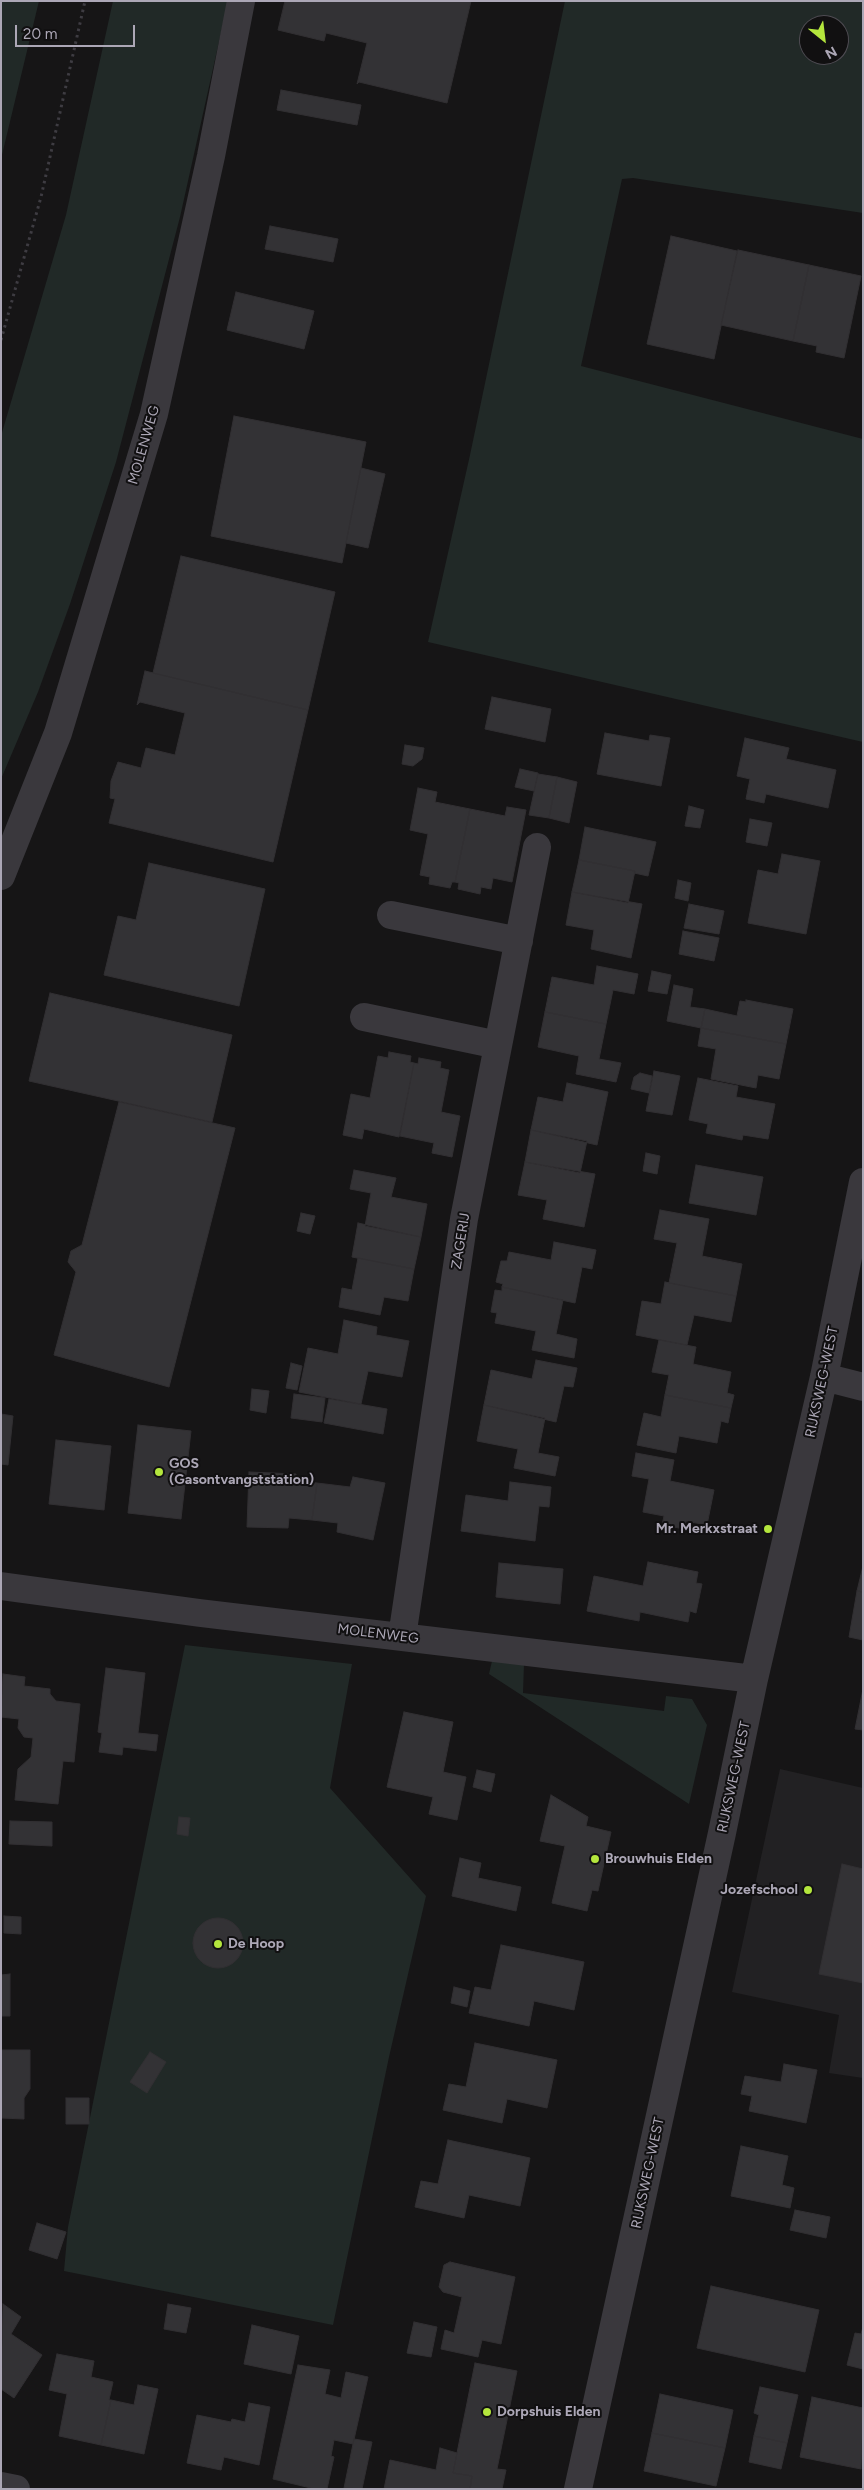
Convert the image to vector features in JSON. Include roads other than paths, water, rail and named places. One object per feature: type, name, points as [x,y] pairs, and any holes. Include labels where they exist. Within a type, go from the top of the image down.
[{"type":"street","name":"MOLENWEG","points":[[1,876],[58,733],[154,414],[211,156],[241,1]]},
{"type":"street","name":"ZAGERIJ","points":[[402,1637],[464,1219],[537,847]]},
{"type":"street","points":[[391,914],[519,941]]},
{"type":"street","points":[[364,1017],[498,1045]]},
{"type":"street","name":"RIJKSWEG-WEST","points":[[578,2489],[754,1679],[824,1377],[863,1182]]},
{"type":"street","points":[[824,1377],[863,1387]]},
{"type":"street","name":"MOLENWEG","points":[[1,1586],[754,1679]]},
{"type":"street","points":[[1,2486],[16,2489]]},
{"type":"place","name":"GOS (Gasontvangststation)","points":[[159,1472]]},
{"type":"place","name":"Mr. Merkxstraat","points":[[768,1529]]},
{"type":"place","name":"Brouwhuis Elden","points":[[595,1859]]},
{"type":"place","name":"Jozefschool","points":[[808,1890]]},
{"type":"place","name":"De Hoop","points":[[218,1944]]},
{"type":"place","name":"Dorpshuis Elden","points":[[487,2412]]}]
